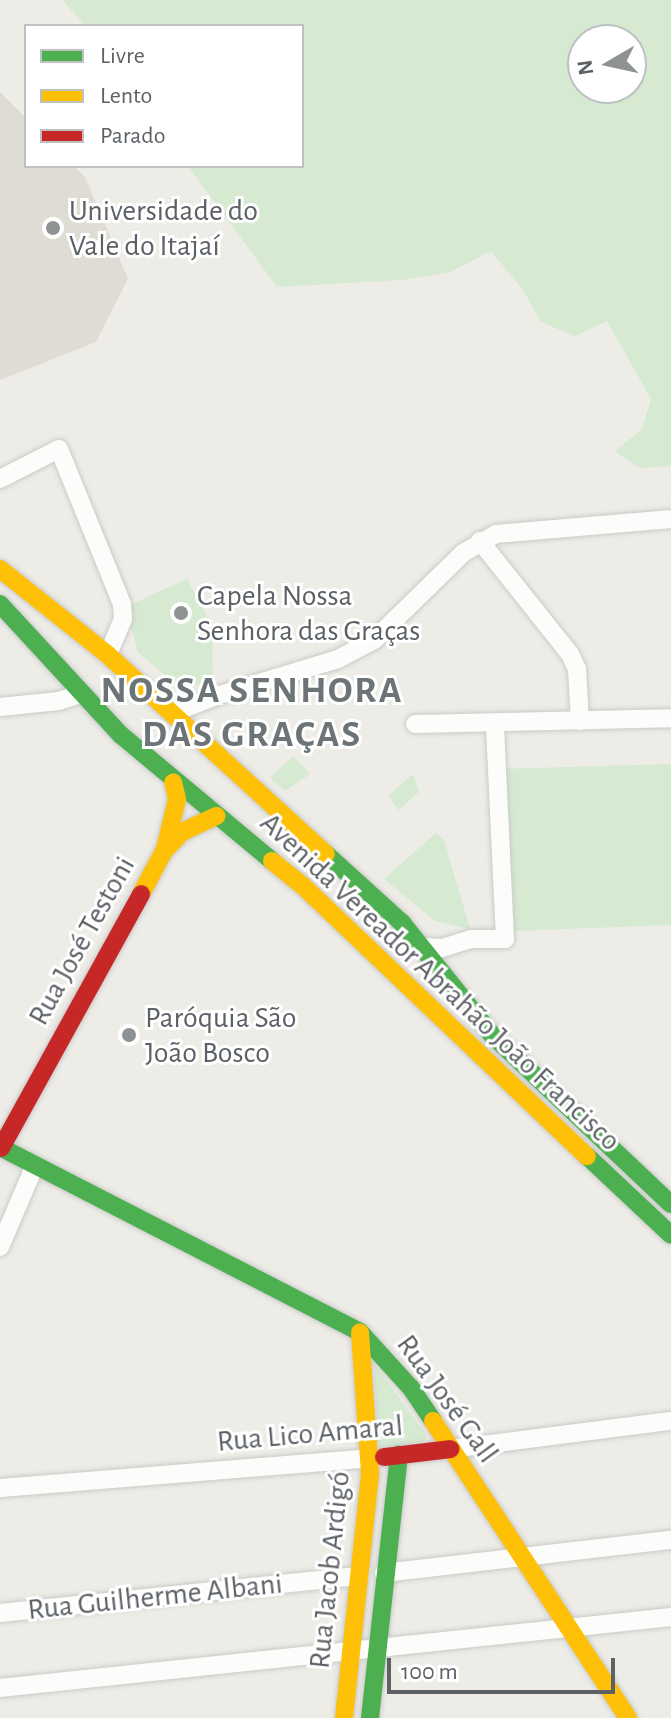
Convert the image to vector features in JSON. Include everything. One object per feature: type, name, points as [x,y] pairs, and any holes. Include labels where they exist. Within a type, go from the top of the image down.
[{"type":"main road","name":"Avenida Vereador Abrahão João Francisco","points":[[0,569],[108,655],[402,923],[492,1035],[671,1204]]},
{"type":"main road","name":"Avenida Vereador Abrahão João Francisco","points":[[0,604],[79,694],[173,782],[303,886],[671,1235]]},
{"type":"main road","points":[[79,694],[76,684],[83,664],[91,657],[108,655]]},
{"type":"main road","name":"Rua José Testoni","points":[[165,849],[177,799],[173,782]]},
{"type":"main road","name":"Rua José Testoni","points":[[0,1147],[165,849],[182,832],[216,816]]},
{"type":"main road","points":[[373,954],[424,947]]},
{"type":"main road","name":"Rua José Testoni","points":[[0,1116],[23,1102]]},
{"type":"main road","name":"Rua José Gall","points":[[0,1147],[360,1332],[392,1363],[628,1718]]},
{"type":"main road","name":"Rua Jacob Ardigó","points":[[344,1718],[370,1458],[360,1332]]},
{"type":"main road","name":"Rua Lico Amaral","points":[[370,1458],[451,1449]]},
{"type":"main road","name":"Rua Jacob Ardigó","points":[[370,1718],[375,1650],[399,1455]]},
{"type":"street","points":[[0,479],[59,449],[122,604],[123,619],[108,655]]},
{"type":"street","points":[[172,713],[338,659],[374,640],[480,541],[527,529],[671,519]]},
{"type":"street","points":[[480,541],[570,654],[577,669],[580,721]]},
{"type":"street","points":[[0,707],[59,701],[79,694]]},
{"type":"street","points":[[415,724],[671,718]]},
{"type":"street","points":[[424,947],[442,948],[471,939],[505,939],[495,723]]},
{"type":"street","points":[[0,1247],[35,1165]]},
{"type":"street","name":"Rua Lico Amaral","points":[[451,1449],[671,1421]]},
{"type":"street","name":"Rua Lico Amaral","points":[[0,1488],[370,1458]]},
{"type":"street","points":[[384,1573],[671,1540]]},
{"type":"street","name":"Rua Guilherme Albani","points":[[0,1613],[358,1576]]},
{"type":"street","points":[[0,1688],[671,1617]]},
{"type":"shaded area","name":"Universidade do Vale do Itajaí","points":[[0,92],[24,116],[24,168],[76,168],[85,177],[128,279],[96,342],[0,380]]},
{"type":"green space","points":[[62,0],[671,0],[671,466],[640,468],[615,451],[642,429],[651,399],[607,321],[575,336],[541,322],[523,290],[491,251],[450,272],[402,280],[277,287],[189,168],[304,168],[304,24],[84,24]]},
{"type":"green space","points":[[187,579],[212,625],[213,682],[181,689],[138,652],[125,607]]},
{"type":"green space","points":[[293,756],[310,774],[285,791],[270,778]]},
{"type":"green space","points":[[671,764],[671,925],[512,931],[502,769]]},
{"type":"green space","points":[[413,774],[419,792],[399,810],[388,796]]},
{"type":"green space","points":[[436,833],[444,840],[470,929],[435,921],[384,879]]},
{"type":"green space","points":[[374,1364],[426,1434],[426,1441],[379,1449]]},
{"type":"traffic: fast","points":[[0,604],[121,735],[272,861]]},
{"type":"traffic: fast","points":[[326,854],[402,923],[492,1035],[671,1204]]},
{"type":"traffic: fast","points":[[0,1147],[360,1332],[411,1388],[433,1421]]},
{"type":"traffic: fast","points":[[587,1156],[671,1235]]},
{"type":"traffic: fast","points":[[370,1718],[399,1455]]},
{"type":"traffic: slow","points":[[0,569],[108,655],[326,854]]},
{"type":"traffic: slow","points":[[141,894],[165,849],[177,799],[173,782]]},
{"type":"traffic: slow","points":[[167,848],[182,832],[216,816]]},
{"type":"traffic: slow","points":[[272,861],[303,886],[587,1156]]},
{"type":"traffic: slow","points":[[344,1718],[370,1473],[360,1332]]},
{"type":"traffic: slow","points":[[433,1421],[628,1718]]},
{"type":"traffic: jam","points":[[1,1148],[141,894]]},
{"type":"traffic: jam","points":[[384,1457],[451,1449]]},
{"type":"place","name":"Universidade do Vale do Itajaí","points":[[53,228]]},
{"type":"place","name":"Capela Nossa Senhora das Graças","points":[[181,613]]},
{"type":"place","name":"Paróquia São João Bosco","points":[[129,1035]]},
{"type":"district","name":"NOSSA SENHORA DAS GRAÇAS","points":[[252,714]]}]
